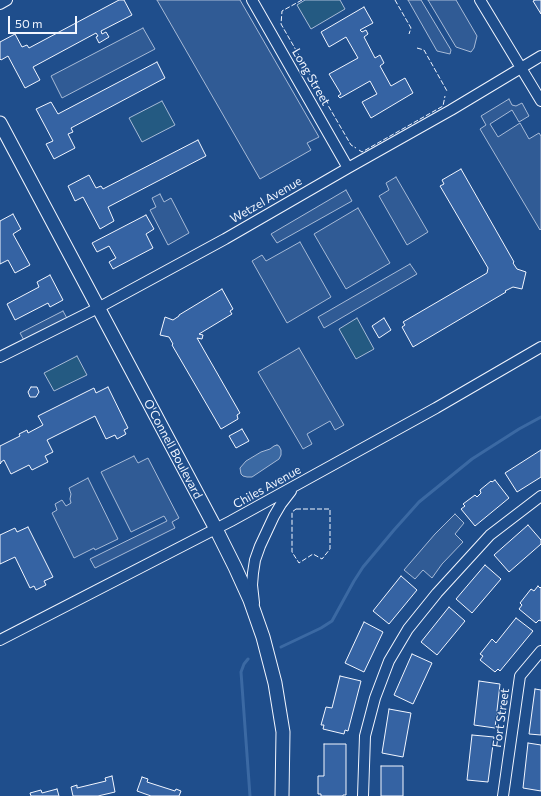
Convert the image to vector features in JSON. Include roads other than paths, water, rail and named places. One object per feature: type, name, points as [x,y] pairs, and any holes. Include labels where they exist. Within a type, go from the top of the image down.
[{"type":"main road","name":"O'Connell Boulevard","points":[[0,123],[216,529],[235,567],[256,615],[275,683],[283,732],[282,796]]},
{"type":"street","points":[[0,4],[7,0]]},
{"type":"street","name":"Long Street","points":[[252,0],[348,168]]},
{"type":"street","points":[[480,0],[541,101]]},
{"type":"street","name":"Wetzel Avenue","points":[[0,357],[98,308],[225,239],[451,110],[541,56]]},
{"type":"street","name":"Chiles Avenue","points":[[0,640],[216,529],[436,408],[541,347]]},
{"type":"street","points":[[256,615],[252,585],[253,573],[258,553],[264,535],[274,516],[288,494],[297,485]]},
{"type":"street","points":[[363,796],[365,736],[375,698],[389,661],[408,629],[437,593],[490,535],[541,496]]},
{"type":"street","name":"Fort Street","points":[[503,796],[520,676],[541,651]]},
{"type":"waterway","points":[[281,647],[321,628],[332,621],[363,567],[419,502],[472,459],[541,417]]},
{"type":"waterway","points":[[248,659],[241,672],[250,796]]}]
